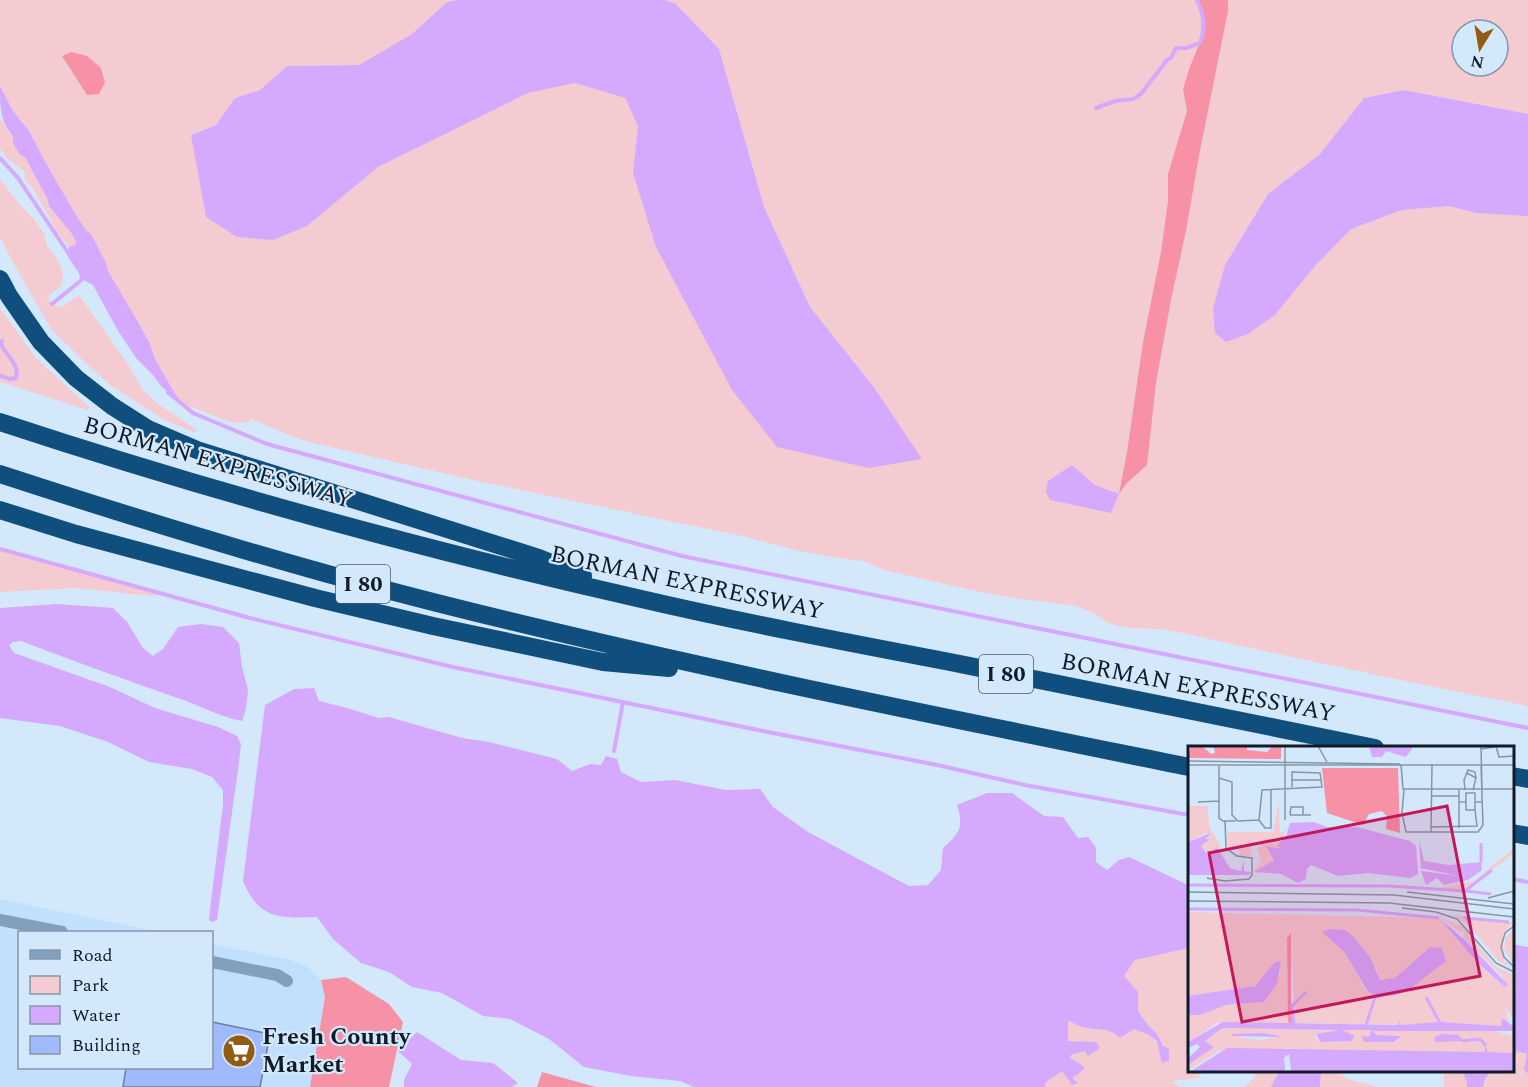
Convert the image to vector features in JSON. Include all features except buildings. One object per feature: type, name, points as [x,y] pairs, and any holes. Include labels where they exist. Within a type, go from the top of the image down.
[{"type":"highway","points":[[0,279],[40,342],[76,378],[112,406],[148,429],[196,450],[539,558],[637,598]]},
{"type":"highway","name":"BORMAN EXPRESSWAY","points":[[0,422],[216,490],[484,562],[761,625],[1365,746]]},
{"type":"highway","name":"I 80","points":[[0,474],[201,538],[435,603],[732,673],[1188,767]]},
{"type":"highway","points":[[0,510],[76,534],[231,576],[445,628],[603,662],[732,673]]},
{"type":"highway","points":[[1513,776],[1528,779]]},
{"type":"highway","points":[[1513,833],[1528,836]]},
{"type":"street","points":[[0,920],[52,931]]},
{"type":"street","points":[[213,962],[277,975],[287,981]]},
{"type":"shaded area","points":[[1197,0],[1228,0],[1228,11],[1156,383],[1147,465],[1127,483],[1119,494],[1143,342],[1161,252],[1168,201],[1168,174],[1187,111],[1183,89],[1204,32],[1203,12]]},
{"type":"shaded area","points":[[71,52],[87,56],[101,68],[105,83],[99,94],[87,95],[62,56]]},
{"type":"shaded area","points":[[0,899],[154,931],[18,931],[18,1069],[213,1069],[213,944],[291,960],[307,966],[321,980],[325,997],[316,1087],[0,1087]]},
{"type":"shaded area","points":[[346,977],[389,1004],[403,1022],[389,1087],[310,1087],[325,997],[321,980]]},
{"type":"shaded area","points":[[542,1072],[596,1087],[537,1087]]},
{"type":"green space","points":[[0,0],[457,0],[447,2],[412,34],[359,65],[287,66],[260,90],[235,98],[216,125],[191,135],[307,226],[378,167],[528,93],[575,83],[625,98],[638,126],[633,173],[873,386],[810,307],[764,207],[719,49],[676,4],[665,0],[1197,0],[1203,12],[1204,32],[1183,89],[1188,111],[1168,174],[1168,201],[1161,252],[1143,342],[1120,493],[1147,464],[1156,383],[1228,11],[1228,0],[1528,0],[1528,114],[1404,90],[1364,98],[1320,154],[1268,194],[1225,265],[1314,267],[1350,229],[1402,210],[1449,206],[1476,213],[1528,216],[1528,706],[1183,633],[1118,626],[1077,606],[1012,598],[967,589],[884,570],[863,561],[796,550],[742,536],[473,480],[309,442],[252,419],[246,423],[238,423],[184,406],[155,359],[150,344],[108,271],[91,234],[76,215],[29,131],[13,111],[0,86]],"holes":[[[71,52],[101,68],[105,83],[99,94],[87,95],[62,56]],[[1072,465],[1095,485],[1048,481]]]},
{"type":"green space","points":[[0,118],[13,136],[13,143],[20,155],[25,157],[49,206],[72,234],[76,242],[75,246],[69,247],[56,231],[26,181],[24,171],[8,159],[0,149]]},
{"type":"green space","points":[[0,179],[44,233],[47,246],[59,262],[63,275],[62,285],[47,297],[52,304],[61,307],[79,295],[127,363],[143,390],[159,405],[196,429],[196,433],[165,420],[113,387],[51,329],[0,237]]},
{"type":"green space","points":[[0,308],[36,358],[89,407],[88,410],[0,382]]},
{"type":"green space","points":[[0,549],[161,594],[150,596],[78,588],[0,592]]},
{"type":"green space","points":[[1188,948],[1188,1072],[1201,1072],[1198,1078],[1173,1081],[1179,1087],[1045,1087],[1046,1082],[1062,1071],[1072,1084],[1077,1083],[1074,1076],[1079,1063],[1070,1058],[1071,1055],[1085,1051],[1096,1042],[1068,1041],[1067,1020],[1086,1028],[1108,1031],[1120,1038],[1134,1029],[1149,1035],[1157,1041],[1164,1064],[1163,1046],[1157,1034],[1138,1011],[1138,992],[1124,976],[1135,960]]},
{"type":"green space","points":[[1517,1051],[1528,1055],[1524,1069],[1528,1074],[1528,1087],[1483,1087],[1485,1078],[1490,1073],[1513,1072],[1513,1059]]},
{"type":"green space","points":[[1256,1072],[1279,1072],[1271,1087],[1244,1087],[1252,1081]]},
{"type":"green space","points":[[1321,1072],[1339,1072],[1347,1079],[1379,1087],[1320,1087]]},
{"type":"green space","points":[[1444,1072],[1462,1072],[1467,1087],[1444,1087]]},
{"type":"water","points":[[457,0],[665,0],[676,4],[719,49],[764,207],[810,307],[873,386],[922,459],[869,468],[777,447],[732,390],[656,247],[633,173],[638,126],[625,98],[575,83],[528,93],[378,167],[307,226],[273,240],[237,237],[206,217],[191,135],[216,125],[235,98],[260,90],[287,66],[359,65],[412,34],[447,2]]},
{"type":"water","points":[[0,86],[13,111],[29,131],[76,215],[91,234],[108,271],[150,344],[155,359],[184,406],[161,386],[136,358],[93,285],[80,278],[68,257],[69,247],[75,245],[76,242],[49,206],[25,157],[20,155],[13,143],[13,136],[5,125]]},
{"type":"water","points":[[1404,90],[1528,114],[1528,216],[1476,213],[1449,206],[1402,210],[1351,229],[1314,267],[1275,315],[1248,334],[1226,342],[1215,333],[1213,309],[1225,265],[1268,194],[1320,154],[1364,98]]},
{"type":"water","points":[[1072,465],[1095,485],[1119,494],[1111,513],[1050,500],[1046,492],[1048,481]]},
{"type":"water","points":[[57,604],[113,608],[127,622],[143,648],[153,656],[163,649],[178,627],[201,624],[223,627],[239,643],[248,690],[242,721],[21,641],[9,645],[14,653],[110,687],[155,708],[218,727],[237,736],[241,744],[217,920],[212,922],[209,920],[223,790],[212,777],[192,769],[149,762],[108,742],[60,726],[0,718],[0,608]]},
{"type":"water","points":[[314,688],[319,701],[379,718],[389,717],[462,738],[489,742],[557,759],[572,771],[590,764],[601,765],[606,756],[617,759],[621,772],[641,782],[675,780],[726,790],[760,789],[773,807],[808,832],[909,886],[928,885],[941,870],[943,848],[959,829],[960,819],[957,805],[987,793],[1012,793],[1044,816],[1063,817],[1078,838],[1088,837],[1096,848],[1096,862],[1107,870],[1119,860],[1129,857],[1188,884],[1188,948],[1135,960],[1124,976],[1138,992],[1138,1011],[1157,1034],[1163,1046],[1169,1049],[1169,1061],[1163,1064],[1157,1041],[1134,1029],[1120,1038],[1108,1031],[1084,1027],[1068,1021],[1068,1041],[1096,1042],[1100,1048],[1088,1056],[1085,1051],[1071,1055],[1070,1058],[1085,1068],[1073,1077],[1078,1083],[1072,1085],[1062,1071],[1046,1082],[1045,1087],[694,1087],[680,1081],[631,1076],[584,1067],[549,1039],[510,1019],[483,1016],[442,993],[412,987],[389,972],[361,963],[333,939],[317,917],[272,914],[264,910],[249,894],[243,881],[265,705],[294,689]]},
{"type":"water","points":[[1513,944],[1528,947],[1528,1074],[1524,1069],[1527,1054],[1517,1051],[1513,1059]]},
{"type":"water","points":[[417,1032],[461,1060],[493,1063],[518,1083],[512,1087],[404,1087],[404,1080],[412,1064],[398,1051]]},
{"type":"water","points":[[1279,1072],[1321,1072],[1320,1087],[1271,1087]]},
{"type":"water","points":[[1463,1072],[1501,1072],[1500,1074],[1490,1073],[1485,1078],[1483,1087],[1467,1087]]},
{"type":"waterway","points":[[1096,108],[1115,101],[1133,99],[1141,94],[1171,58],[1176,48],[1186,48],[1200,43],[1203,21],[1197,0]]},
{"type":"waterway","points":[[0,158],[18,178],[71,257]]},
{"type":"waterway","points":[[52,304],[84,278]]},
{"type":"waterway","points":[[0,376],[16,378],[17,373],[1,344],[2,341]]},
{"type":"waterway","points":[[168,392],[193,413],[267,444],[682,556],[1528,728]]},
{"type":"waterway","points":[[0,549],[250,618],[453,667],[937,765],[1025,785],[1188,815]]},
{"type":"waterway","points":[[614,751],[623,702]]},
{"type":"waterway","points":[[1513,879],[1528,882]]},
{"type":"place","name":"Fresh County Market","points":[[239,1051]]}]
